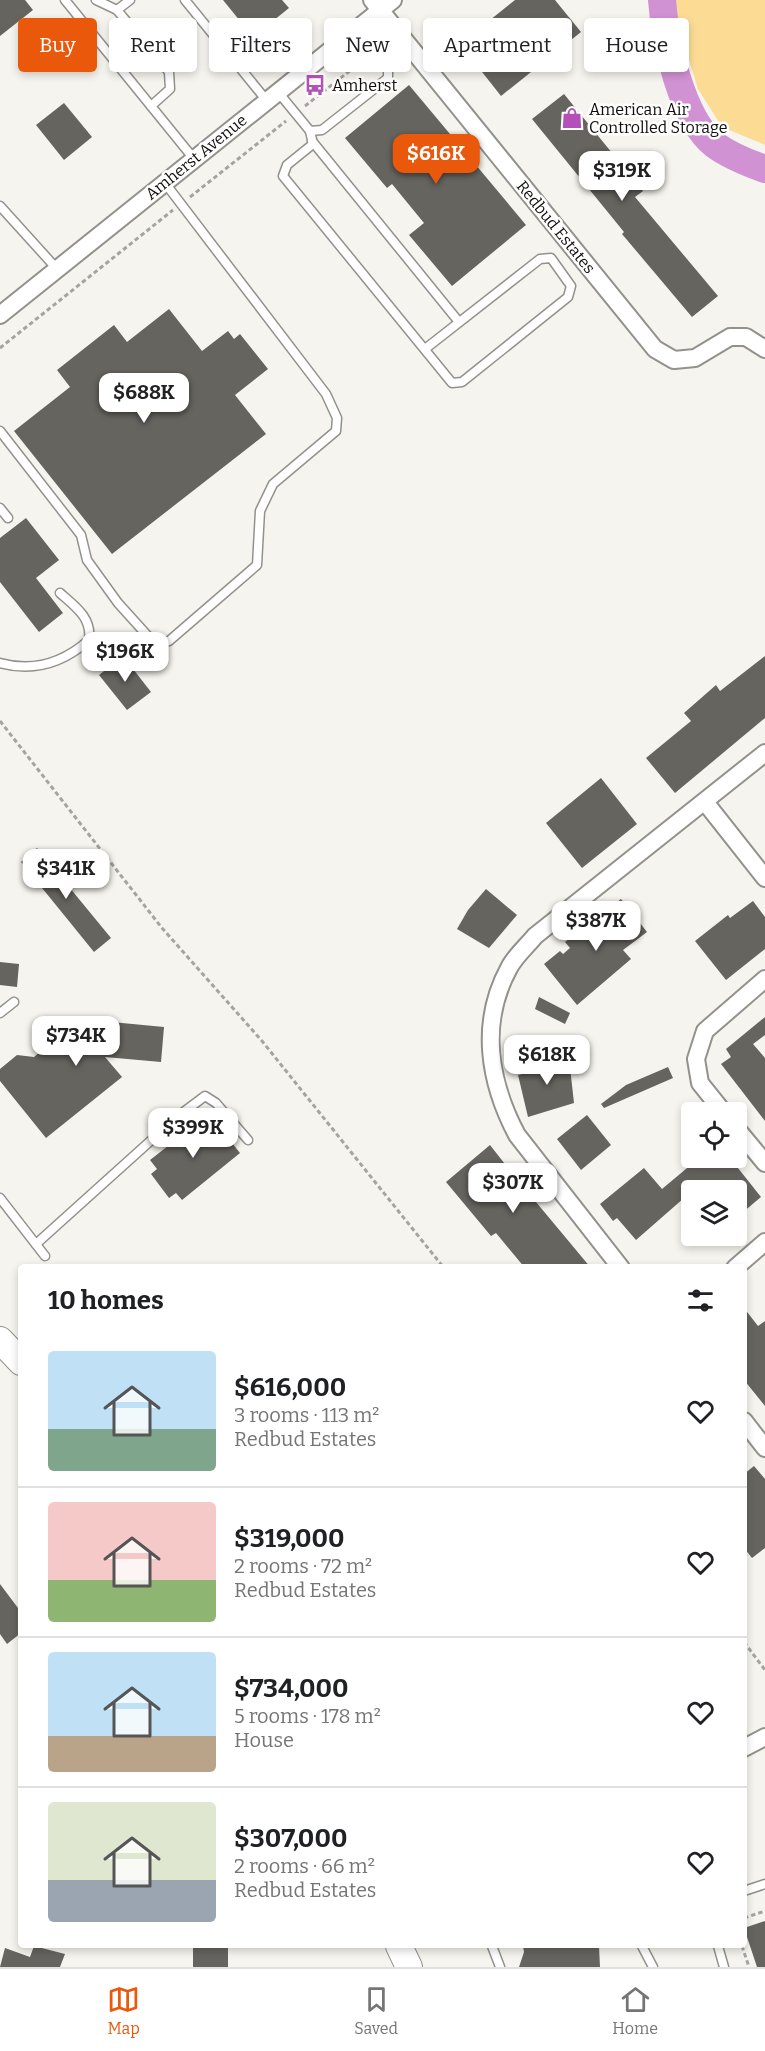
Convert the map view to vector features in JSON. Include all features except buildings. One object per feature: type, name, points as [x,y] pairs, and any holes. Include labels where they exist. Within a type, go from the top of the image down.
[{"type":"main road","points":[[0,1340],[18,1359]]},
{"type":"main road","points":[[400,1948],[409,1967]]},
{"type":"street","name":"Amherst Avenue","points":[[368,18],[382,3]]},
{"type":"street","name":"Redbud Estates","points":[[382,3],[655,349],[674,360],[695,358],[730,337],[746,337],[765,349]]},
{"type":"street","name":"Amherst Avenue","points":[[0,315],[324,55]]},
{"type":"street","points":[[618,1264],[517,1136],[506,1114],[493,1075],[490,1032],[493,1009],[509,967],[535,936],[765,753]]},
{"type":"street","points":[[705,802],[765,878]]},
{"type":"street","points":[[715,1102],[700,1083],[696,1059],[705,1031],[765,980]]},
{"type":"street","points":[[747,1141],[765,1163]]},
{"type":"street","points":[[740,1264],[765,1242]]},
{"type":"street","points":[[747,1425],[765,1448]]},
{"type":"street","points":[[747,1746],[765,1737]]},
{"type":"lane","points":[[64,0],[194,159]]},
{"type":"lane","points":[[96,0],[117,10],[169,72],[170,89],[151,106]]},
{"type":"lane","points":[[117,10],[130,0]]},
{"type":"lane","points":[[185,0],[272,96],[310,131],[313,144],[287,165],[283,176],[452,383],[462,382],[568,297],[571,286],[551,258],[540,259],[425,349]]},
{"type":"lane","points":[[310,131],[322,130],[388,78],[388,72]]},
{"type":"lane","points":[[312,141],[459,322]]},
{"type":"lane","points":[[0,430],[81,534],[87,560],[112,595],[155,644],[169,641],[257,566],[260,511],[273,484],[336,431],[337,418],[326,394],[165,183]]},
{"type":"lane","points":[[0,206],[57,269]]},
{"type":"lane","points":[[0,508],[8,518]]},
{"type":"lane","points":[[0,663],[21,669],[45,664],[73,654],[89,640],[91,628],[83,614],[60,593]]},
{"type":"lane","points":[[0,1013],[14,1002]]},
{"type":"lane","points":[[36,1244],[177,1117],[205,1096],[216,1103],[248,1140]]},
{"type":"lane","points":[[0,1197],[45,1256]]},
{"type":"lane","points":[[747,1890],[765,1884]]},
{"type":"lane","points":[[493,1948],[500,1967]]},
{"type":"lane","points":[[643,1948],[653,1967]]},
{"type":"lane","points":[[719,1948],[724,1967]]},
{"type":"path","points":[[0,721],[162,928],[270,1050],[441,1264]]},
{"type":"path","points":[[747,1646],[765,1670]]},
{"type":"path","points":[[747,1917],[765,1911]]},
{"type":"path","points":[[743,1948],[748,1967]]},
{"type":"shaded area","points":[[673,0],[765,0],[765,145],[722,127],[698,89],[689,60],[689,18],[676,18]]},
{"type":"waterway","points":[[662,0],[671,57],[684,98],[693,117],[703,133],[715,145],[733,156],[765,169]]},
{"type":"place","name":"Amherst","points":[[315,85]]},
{"type":"place","name":"American Air Controlled Storage","points":[[572,118]]}]
